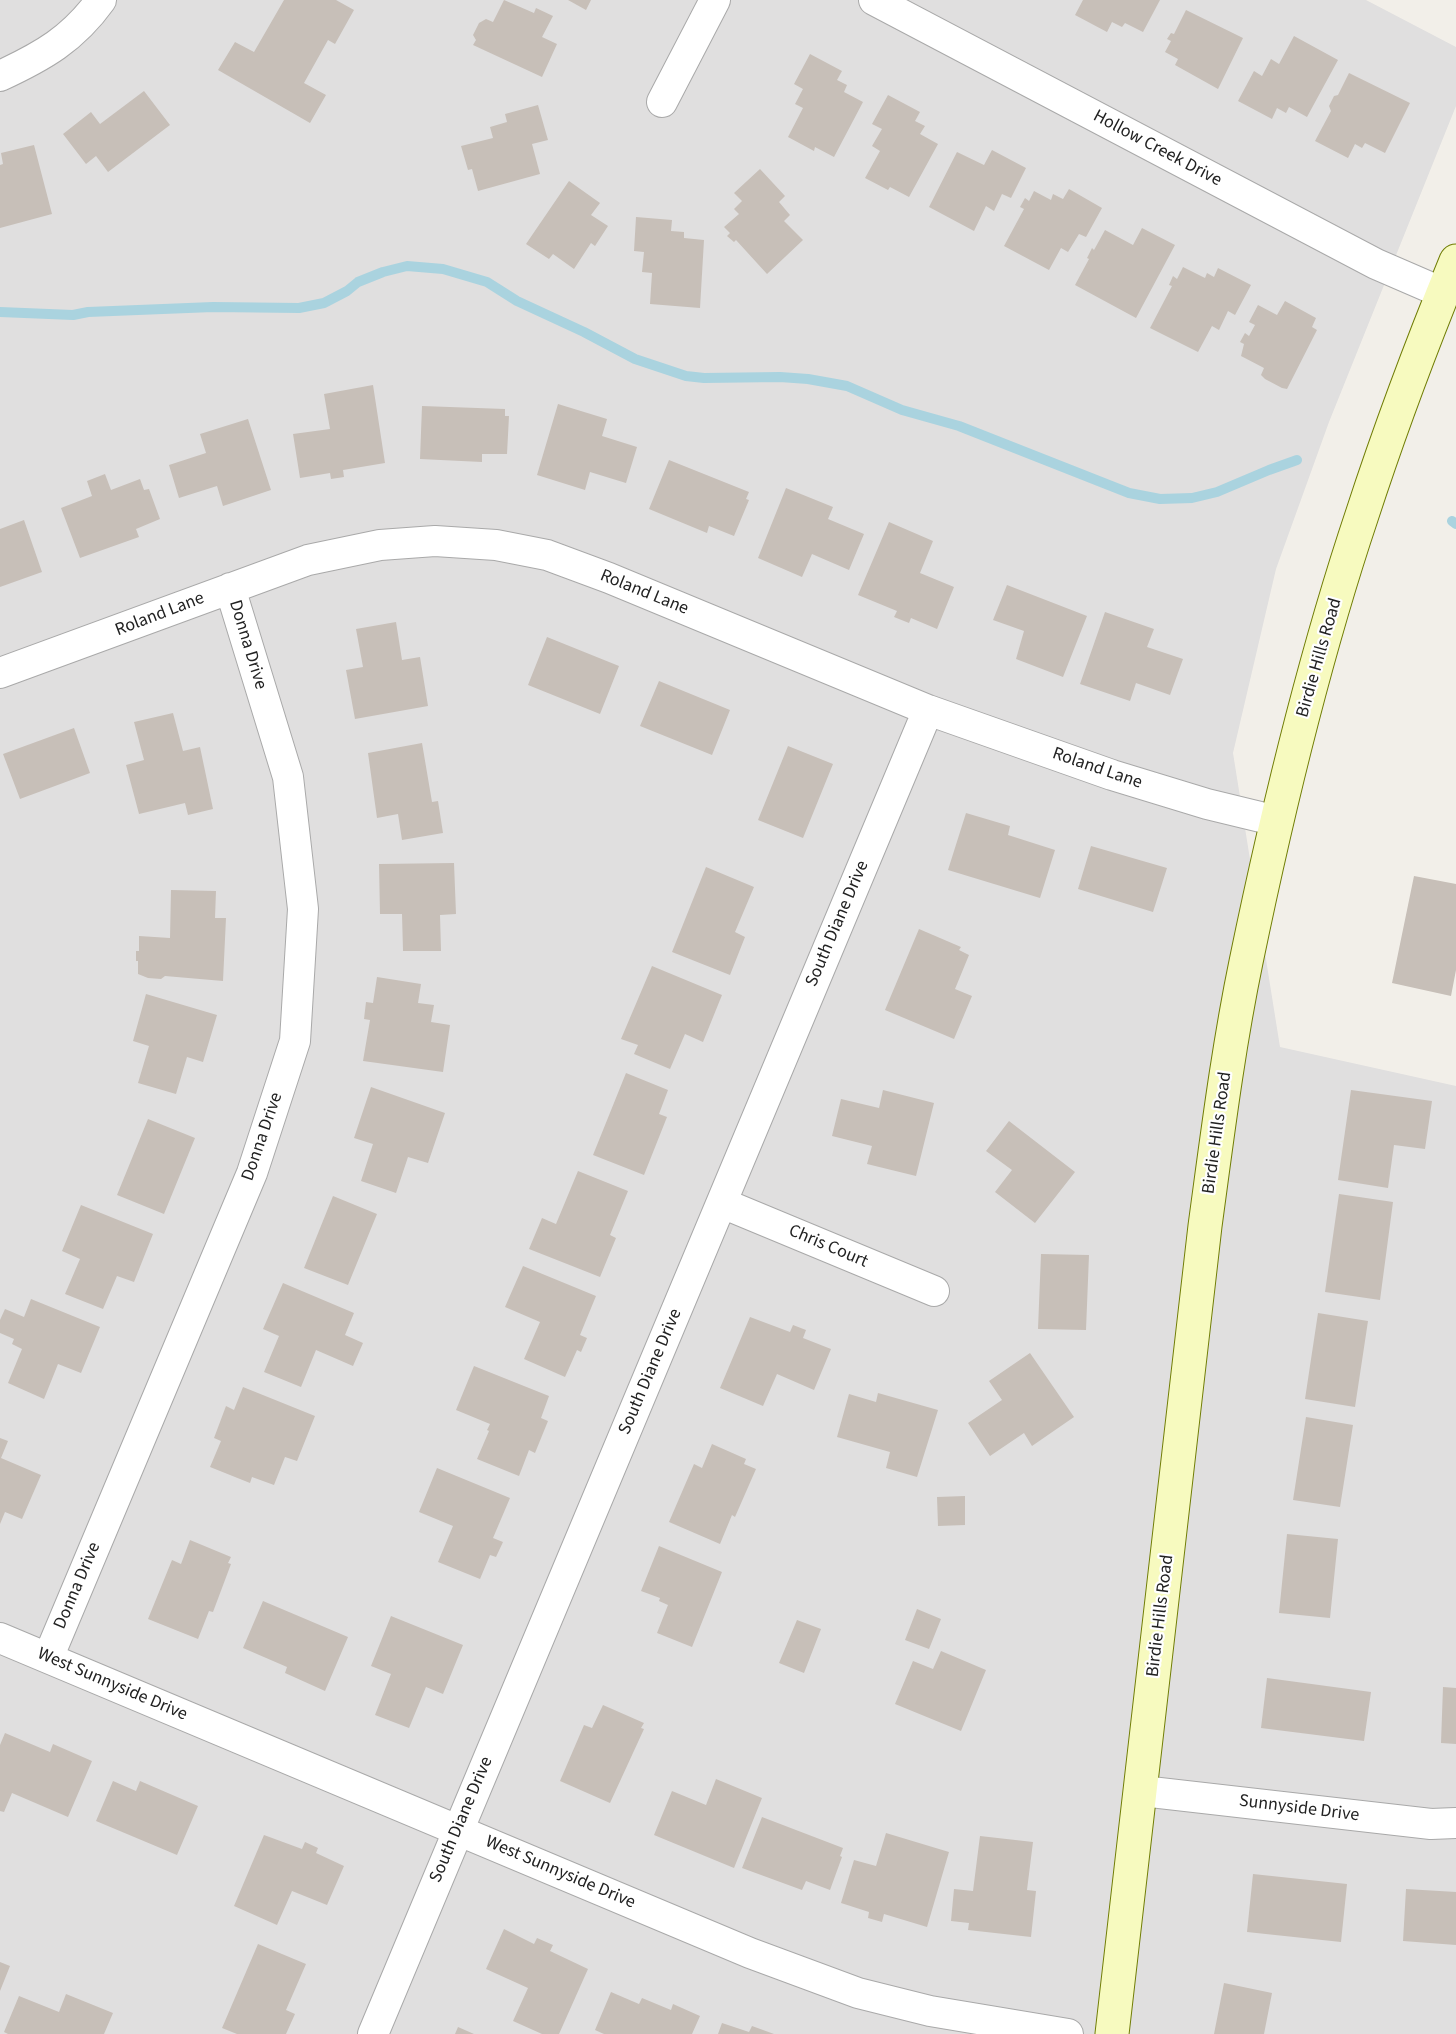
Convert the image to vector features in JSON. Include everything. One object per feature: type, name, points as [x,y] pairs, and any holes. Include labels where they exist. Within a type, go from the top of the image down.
[{"type":"main road","name":"Birdie Hills Road","points":[[1113,2034],[1205,1226],[1221,1107],[1246,964],[1302,718],[1361,517],[1398,410],[1456,261]]},
{"type":"street","points":[[0,76],[51,51],[87,20],[101,0]]},
{"type":"street","points":[[662,102],[715,0]]},
{"type":"street","name":"Hollow Creek Drive","points":[[874,0],[1376,264],[1443,292]]},
{"type":"street","name":"Roland Lane","points":[[0,673],[308,560],[380,544],[435,541],[496,545],[547,555],[609,578],[928,710],[1112,775],[1207,804],[1277,821]]},
{"type":"street","name":"Donna Drive","points":[[48,1658],[252,1173],[295,1041],[303,909],[288,777],[230,588]]},
{"type":"street","name":"South Diane Drive","points":[[373,2034],[928,710]]},
{"type":"street","name":"Chris Court","points":[[722,1203],[934,1291]]},
{"type":"street","name":"West Sunnyside Drive","points":[[0,1638],[750,1953],[858,1993],[930,2011],[1068,2034]]},
{"type":"street","name":"Sunnyside Drive","points":[[1142,1791],[1431,1824],[1456,1823]]},
{"type":"shaded area","points":[[0,0],[1366,0],[1456,47],[1456,106],[1329,422],[1276,569],[1233,753],[1280,1047],[1456,1086],[1456,2034],[0,2034]]},
{"type":"building","points":[[284,0],[336,0],[354,10],[335,44],[328,40],[304,83],[326,95],[310,123],[218,70],[235,42],[254,52]]},
{"type":"building","points":[[504,0],[534,13],[536,8],[553,16],[542,37],[557,44],[542,77],[473,45],[476,40],[473,35],[479,23],[486,19],[493,22]]},
{"type":"building","points":[[568,0],[591,0],[586,10]]},
{"type":"building","points":[[1083,0],[1160,0],[1143,32],[1125,23],[1122,27],[1112,22],[1107,32],[1075,15]]},
{"type":"building","points":[[1186,10],[1243,38],[1218,89],[1175,65],[1178,59],[1165,52],[1171,41],[1167,39],[1171,33],[1174,34]]},
{"type":"building","points":[[1294,36],[1338,60],[1307,117],[1289,107],[1286,113],[1277,108],[1272,119],[1238,101],[1254,71],[1262,76],[1271,59],[1279,64]]},
{"type":"building","points":[[810,54],[842,71],[837,80],[847,85],[844,92],[863,102],[834,157],[815,147],[814,151],[788,137],[803,108],[795,104],[803,89],[794,84]]},
{"type":"building","points":[[1349,73],[1410,103],[1385,153],[1365,143],[1362,148],[1355,144],[1348,158],[1315,141],[1331,111],[1329,106],[1334,96],[1338,95]]},
{"type":"building","points":[[144,91],[170,125],[108,172],[96,156],[86,164],[63,134],[91,112],[100,124]]},
{"type":"building","points":[[888,95],[920,112],[915,121],[925,126],[920,134],[938,144],[909,197],[890,187],[888,190],[865,178],[880,151],[872,146],[882,129],[872,124]]},
{"type":"building","points":[[538,105],[548,140],[532,144],[540,174],[478,191],[472,169],[468,170],[461,146],[493,138],[490,127],[507,122],[505,114]]},
{"type":"building","points":[[34,145],[52,214],[0,228],[0,165],[3,164],[1,153]]},
{"type":"building","points":[[992,150],[1026,168],[1011,198],[1002,194],[994,211],[986,206],[974,231],[929,207],[957,152],[984,165]]},
{"type":"building","points":[[760,169],[785,196],[779,202],[790,215],[784,221],[803,240],[767,274],[736,240],[734,242],[727,236],[730,233],[724,227],[739,214],[734,209],[742,201],[734,193]]},
{"type":"building","points":[[569,181],[600,203],[591,215],[608,226],[595,246],[591,243],[574,269],[553,254],[549,259],[526,244]]},
{"type":"building","points":[[1069,189],[1102,208],[1086,237],[1079,234],[1068,252],[1061,248],[1049,270],[1004,246],[1024,209],[1020,207],[1025,198],[1029,201],[1034,191],[1051,200],[1053,194],[1063,199]]},
{"type":"building","points":[[636,217],[672,220],[671,231],[684,232],[684,238],[704,240],[700,308],[650,304],[652,273],[642,272],[644,252],[634,251]]},
{"type":"building","points":[[1142,228],[1175,245],[1136,318],[1075,285],[1089,259],[1087,258],[1092,248],[1094,250],[1105,230],[1133,245]]},
{"type":"building","points":[[1183,267],[1205,278],[1207,273],[1214,277],[1218,268],[1251,285],[1235,315],[1228,311],[1219,330],[1212,326],[1198,352],[1150,328],[1172,286],[1169,285],[1173,276],[1177,279]]},
{"type":"building","points":[[1285,301],[1316,318],[1312,327],[1317,330],[1287,389],[1265,379],[1261,375],[1264,368],[1241,356],[1244,344],[1240,342],[1245,333],[1249,336],[1255,325],[1249,322],[1258,305],[1277,315]]},
{"type":"building","points":[[373,385],[385,463],[343,470],[344,477],[331,479],[330,473],[300,478],[293,434],[330,429],[324,394]]},
{"type":"building","points":[[558,404],[607,419],[602,436],[637,447],[626,483],[590,472],[585,490],[537,475]]},
{"type":"building","points":[[422,406],[505,409],[505,416],[509,416],[507,454],[482,454],[482,462],[420,459]]},
{"type":"building","points":[[248,419],[271,490],[223,506],[217,486],[179,498],[169,465],[206,453],[200,434]]},
{"type":"building","points":[[669,460],[749,492],[746,499],[749,500],[734,536],[709,526],[707,533],[649,509]]},
{"type":"building","points":[[105,474],[111,490],[140,479],[144,490],[149,489],[160,519],[136,529],[139,537],[80,558],[61,508],[92,496],[87,481]]},
{"type":"building","points":[[786,488],[833,507],[828,519],[864,534],[849,570],[812,554],[802,577],[758,558]]},
{"type":"building","points":[[24,520],[42,572],[0,587],[0,529]]},
{"type":"building","points":[[889,522],[933,541],[920,573],[954,587],[937,629],[911,618],[909,623],[894,617],[897,611],[858,595]]},
{"type":"building","points":[[1007,585],[1087,616],[1063,677],[1016,659],[1024,631],[993,620]]},
{"type":"building","points":[[1105,612],[1154,629],[1147,647],[1183,659],[1170,695],[1136,683],[1130,701],[1080,684]]},
{"type":"building","points":[[396,622],[402,660],[420,657],[428,706],[355,719],[346,670],[363,667],[356,629]]},
{"type":"building","points":[[547,637],[619,666],[600,714],[528,685]]},
{"type":"building","points":[[659,681],[730,710],[712,755],[640,726]]},
{"type":"building","points":[[173,713],[183,751],[200,747],[213,809],[188,815],[185,803],[139,814],[126,765],[144,760],[134,722]]},
{"type":"building","points":[[74,728],[90,773],[20,799],[3,754]]},
{"type":"building","points":[[422,743],[432,802],[438,801],[443,833],[402,840],[398,814],[377,818],[368,753]]},
{"type":"building","points":[[788,746],[833,764],[803,838],[758,820]]},
{"type":"building","points":[[966,813],[1010,826],[1008,835],[1055,850],[1040,898],[948,870]]},
{"type":"building","points":[[1091,846],[1167,868],[1153,912],[1078,889]]},
{"type":"building","points":[[454,863],[456,914],[440,915],[441,951],[403,951],[402,914],[380,914],[379,864]]},
{"type":"building","points":[[706,867],[754,887],[735,932],[745,937],[730,975],[672,952]]},
{"type":"building","points":[[1414,876],[1456,884],[1456,970],[1451,996],[1392,983]]},
{"type":"building","points":[[171,890],[216,891],[215,918],[226,918],[223,981],[165,976],[161,979],[148,978],[138,974],[136,951],[139,951],[139,936],[170,938]]},
{"type":"building","points":[[919,929],[961,947],[959,950],[969,955],[955,989],[972,996],[954,1039],[885,1010]]},
{"type":"building","points":[[652,966],[722,995],[703,1042],[685,1034],[670,1069],[634,1054],[638,1045],[621,1039]]},
{"type":"building","points":[[377,977],[421,984],[418,1003],[434,1005],[431,1022],[450,1025],[443,1072],[363,1061],[370,1020],[364,1019],[366,1002],[373,1003]]},
{"type":"building","points":[[146,994],[217,1015],[203,1062],[187,1057],[176,1094],[138,1083],[149,1046],[133,1041]]},
{"type":"building","points":[[626,1073],[668,1090],[659,1114],[667,1117],[644,1175],[593,1155]]},
{"type":"building","points":[[371,1087],[445,1113],[428,1163],[408,1157],[396,1193],[361,1181],[373,1144],[354,1138]]},
{"type":"building","points":[[883,1090],[934,1103],[916,1176],[867,1164],[872,1146],[832,1136],[841,1099],[879,1108]]},
{"type":"building","points":[[1351,1090],[1432,1101],[1425,1149],[1394,1145],[1388,1188],[1338,1180]]},
{"type":"building","points":[[148,1119],[195,1138],[164,1214],[117,1195]]},
{"type":"building","points":[[1009,1121],[1075,1172],[1035,1223],[995,1192],[1012,1170],[986,1151]]},
{"type":"building","points":[[578,1171],[628,1191],[610,1235],[616,1238],[600,1277],[529,1249],[542,1218],[556,1224]]},
{"type":"building","points":[[1339,1194],[1393,1202],[1380,1300],[1325,1292]]},
{"type":"building","points":[[333,1196],[377,1214],[348,1285],[304,1268]]},
{"type":"building","points":[[81,1205],[153,1234],[134,1282],[117,1276],[103,1309],[65,1294],[80,1259],[62,1251]]},
{"type":"building","points":[[1041,1254],[1089,1255],[1086,1330],[1038,1329]]},
{"type":"building","points":[[523,1266],[596,1296],[580,1335],[587,1338],[581,1352],[577,1350],[565,1377],[524,1359],[540,1322],[505,1307]]},
{"type":"building","points":[[283,1283],[354,1313],[345,1335],[363,1343],[353,1366],[316,1350],[301,1387],[264,1372],[279,1336],[263,1329]]},
{"type":"building","points":[[31,1299],[100,1327],[81,1373],[58,1364],[44,1399],[8,1383],[22,1349],[12,1344],[14,1339],[0,1333],[0,1320],[5,1309],[24,1317]]},
{"type":"building","points":[[1318,1313],[1368,1321],[1355,1407],[1305,1399]]},
{"type":"building","points":[[750,1317],[790,1332],[793,1325],[806,1330],[803,1338],[831,1349],[814,1390],[777,1374],[763,1406],[720,1388]]},
{"type":"building","points":[[1030,1353],[1074,1417],[1032,1446],[1024,1433],[990,1456],[968,1423],[1002,1400],[989,1381]]},
{"type":"building","points":[[474,1366],[549,1396],[541,1418],[548,1421],[535,1453],[529,1450],[519,1476],[477,1459],[490,1424],[456,1410]]},
{"type":"building","points":[[243,1387],[315,1416],[297,1461],[285,1457],[274,1485],[252,1477],[250,1483],[210,1467],[221,1441],[214,1438],[226,1406],[234,1410]]},
{"type":"building","points":[[878,1393],[938,1410],[917,1477],[886,1468],[890,1452],[837,1437],[849,1394],[876,1402]]},
{"type":"building","points":[[1306,1417],[1353,1425],[1340,1507],[1293,1500]]},
{"type":"building","points":[[0,1438],[8,1441],[1,1458],[41,1475],[22,1519],[5,1512],[0,1524]]},
{"type":"building","points":[[712,1444],[746,1459],[744,1464],[756,1469],[735,1517],[732,1515],[720,1544],[669,1522],[694,1464],[702,1468]]},
{"type":"building","points":[[437,1468],[510,1498],[493,1538],[503,1542],[496,1557],[490,1555],[480,1579],[438,1562],[453,1526],[419,1512]]},
{"type":"building","points":[[965,1496],[965,1525],[938,1526],[937,1497]]},
{"type":"building","points":[[1287,1534],[1338,1539],[1330,1618],[1279,1613]]},
{"type":"building","points":[[190,1540],[231,1557],[228,1563],[231,1564],[213,1612],[209,1611],[198,1639],[148,1619],[172,1560],[181,1564]]},
{"type":"building","points":[[659,1546],[722,1572],[692,1647],[657,1633],[668,1605],[659,1601],[660,1598],[641,1591]]},
{"type":"building","points":[[263,1601],[348,1637],[325,1691],[285,1673],[287,1667],[243,1648]]},
{"type":"building","points":[[917,1609],[941,1619],[929,1649],[905,1640]]},
{"type":"building","points":[[391,1616],[463,1645],[443,1694],[426,1687],[409,1728],[375,1715],[391,1674],[371,1666]]},
{"type":"building","points":[[797,1620],[821,1629],[804,1673],[779,1663]]},
{"type":"building","points":[[941,1651],[986,1670],[961,1731],[895,1704],[913,1661],[933,1669]]},
{"type":"building","points":[[1267,1678],[1371,1692],[1364,1741],[1261,1728]]},
{"type":"building","points":[[1443,1687],[1456,1688],[1456,1744],[1441,1743]]},
{"type":"building","points":[[603,1705],[644,1723],[641,1728],[644,1729],[610,1803],[560,1781],[584,1725],[592,1728]]},
{"type":"building","points":[[5,1733],[50,1752],[53,1744],[92,1761],[68,1817],[12,1793],[4,1812],[0,1811],[0,1745]]},
{"type":"building","points":[[716,1779],[762,1798],[734,1868],[654,1835],[672,1791],[706,1805]]},
{"type":"building","points":[[113,1781],[136,1791],[140,1781],[198,1806],[177,1855],[96,1821]]},
{"type":"building","points":[[762,1817],[843,1848],[830,1890],[806,1881],[802,1890],[742,1868]]},
{"type":"building","points":[[886,1833],[949,1852],[927,1927],[884,1914],[882,1922],[868,1918],[869,1912],[841,1903],[854,1860],[876,1866]]},
{"type":"building","points":[[264,1835],[302,1849],[305,1842],[318,1848],[316,1853],[344,1866],[327,1905],[292,1891],[277,1925],[234,1906]]},
{"type":"building","points":[[980,1836],[1033,1842],[1027,1890],[1036,1891],[1031,1937],[968,1930],[969,1923],[951,1921],[954,1889],[973,1891]]},
{"type":"building","points":[[1253,1874],[1347,1884],[1341,1942],[1247,1932]]},
{"type":"building","points":[[1406,1889],[1456,1892],[1456,1945],[1403,1941]]},
{"type":"building","points":[[504,1929],[534,1944],[537,1938],[553,1945],[550,1951],[588,1969],[559,2034],[542,2034],[513,2021],[528,1988],[486,1969]]},
{"type":"building","points":[[258,1944],[306,1964],[286,2010],[295,2014],[286,2034],[237,2034],[222,2028]]},
{"type":"building","points":[[0,1962],[10,1966],[0,1991]]},
{"type":"building","points":[[1224,1983],[1272,1993],[1264,2034],[1214,2034]]},
{"type":"building","points":[[611,1992],[639,2004],[642,1998],[671,2010],[673,2004],[700,2016],[692,2034],[604,2034],[595,2030]]},
{"type":"building","points":[[66,1994],[113,2013],[104,2034],[8,2034],[4,2032],[19,1996],[59,2012]]},
{"type":"building","points":[[722,2023],[749,2032],[752,2026],[774,2034],[718,2034]]},
{"type":"building","points":[[458,2027],[474,2034],[455,2034]]},
{"type":"waterway","points":[[0,312],[73,315],[88,312],[213,307],[299,308],[324,303],[347,291],[358,282],[383,272],[407,266],[443,269],[487,282],[517,301],[635,359],[686,376],[704,378],[780,377],[847,386],[902,410],[959,426],[1129,493],[1160,499],[1192,498],[1217,492],[1297,460]]},
{"type":"waterway","points":[[1452,521],[1456,524]]}]
